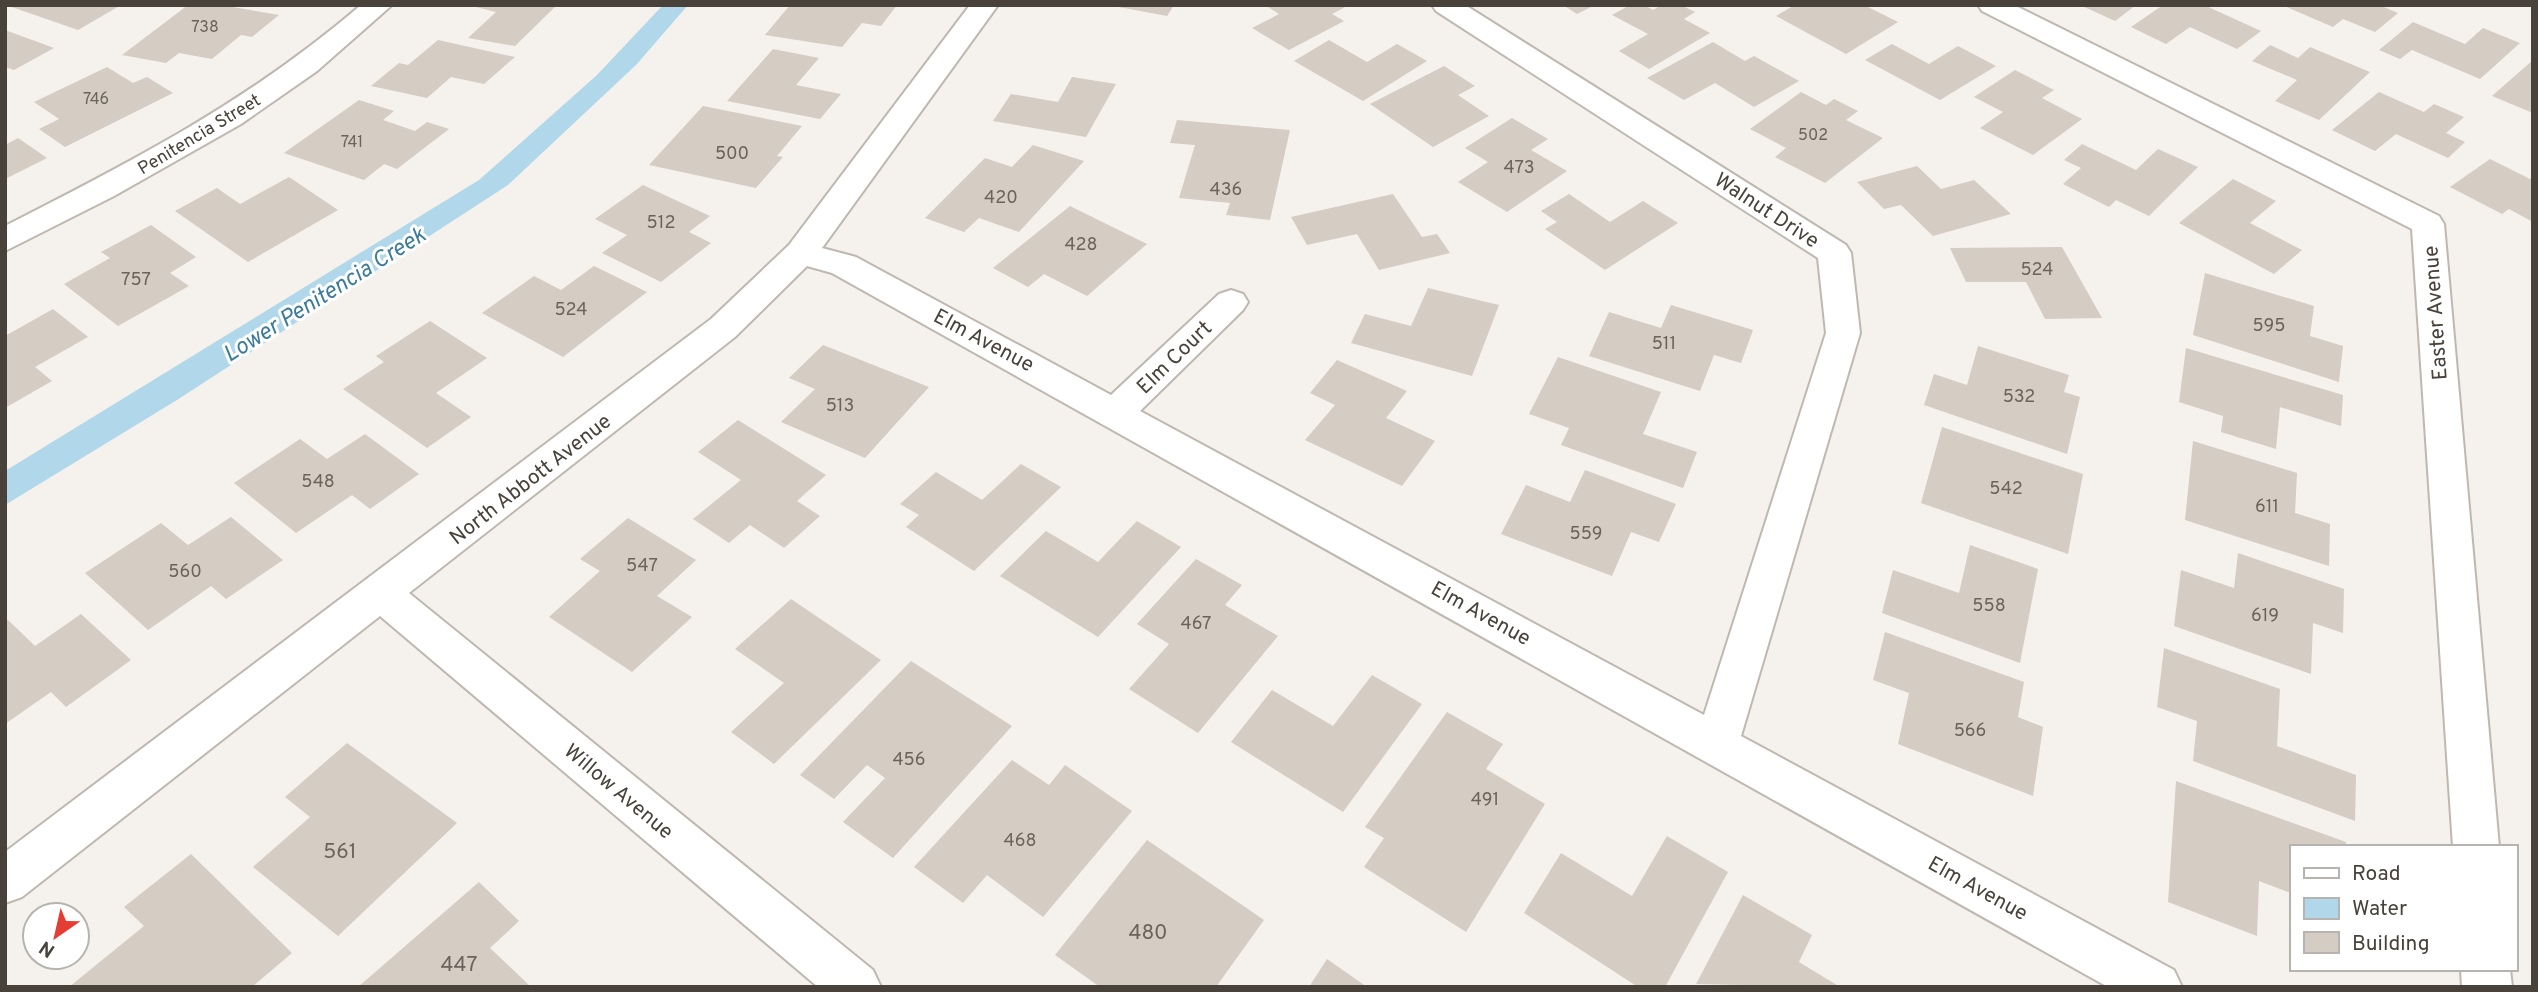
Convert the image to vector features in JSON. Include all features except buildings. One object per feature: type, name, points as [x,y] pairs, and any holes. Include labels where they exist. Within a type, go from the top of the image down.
[{"type":"street","name":"Penitencia Street","points":[[5,240],[141,169],[263,96],[318,56],[378,5]]},
{"type":"street","name":"North Abbott Avenue","points":[[5,881],[382,594],[723,328],[801,253],[984,5]]},
{"type":"street","name":"Walnut Drive","points":[[1446,5],[1834,253],[1843,333],[1717,744]]},
{"type":"street","name":"Easter Avenue","points":[[1992,5],[2428,224],[2476,845]]},
{"type":"street","name":"Elm Avenue","points":[[801,253],[844,265],[1116,411],[2157,987]]},
{"type":"street","name":"Elm Court","points":[[1116,411],[1231,302]]},
{"type":"street","name":"Willow Avenue","points":[[382,594],[856,987]]},
{"type":"water","name":"Lower Penitencia Creek","points":[[663,5],[688,5],[637,64],[508,185],[177,400],[5,505],[5,471],[479,180],[597,75]]}]
